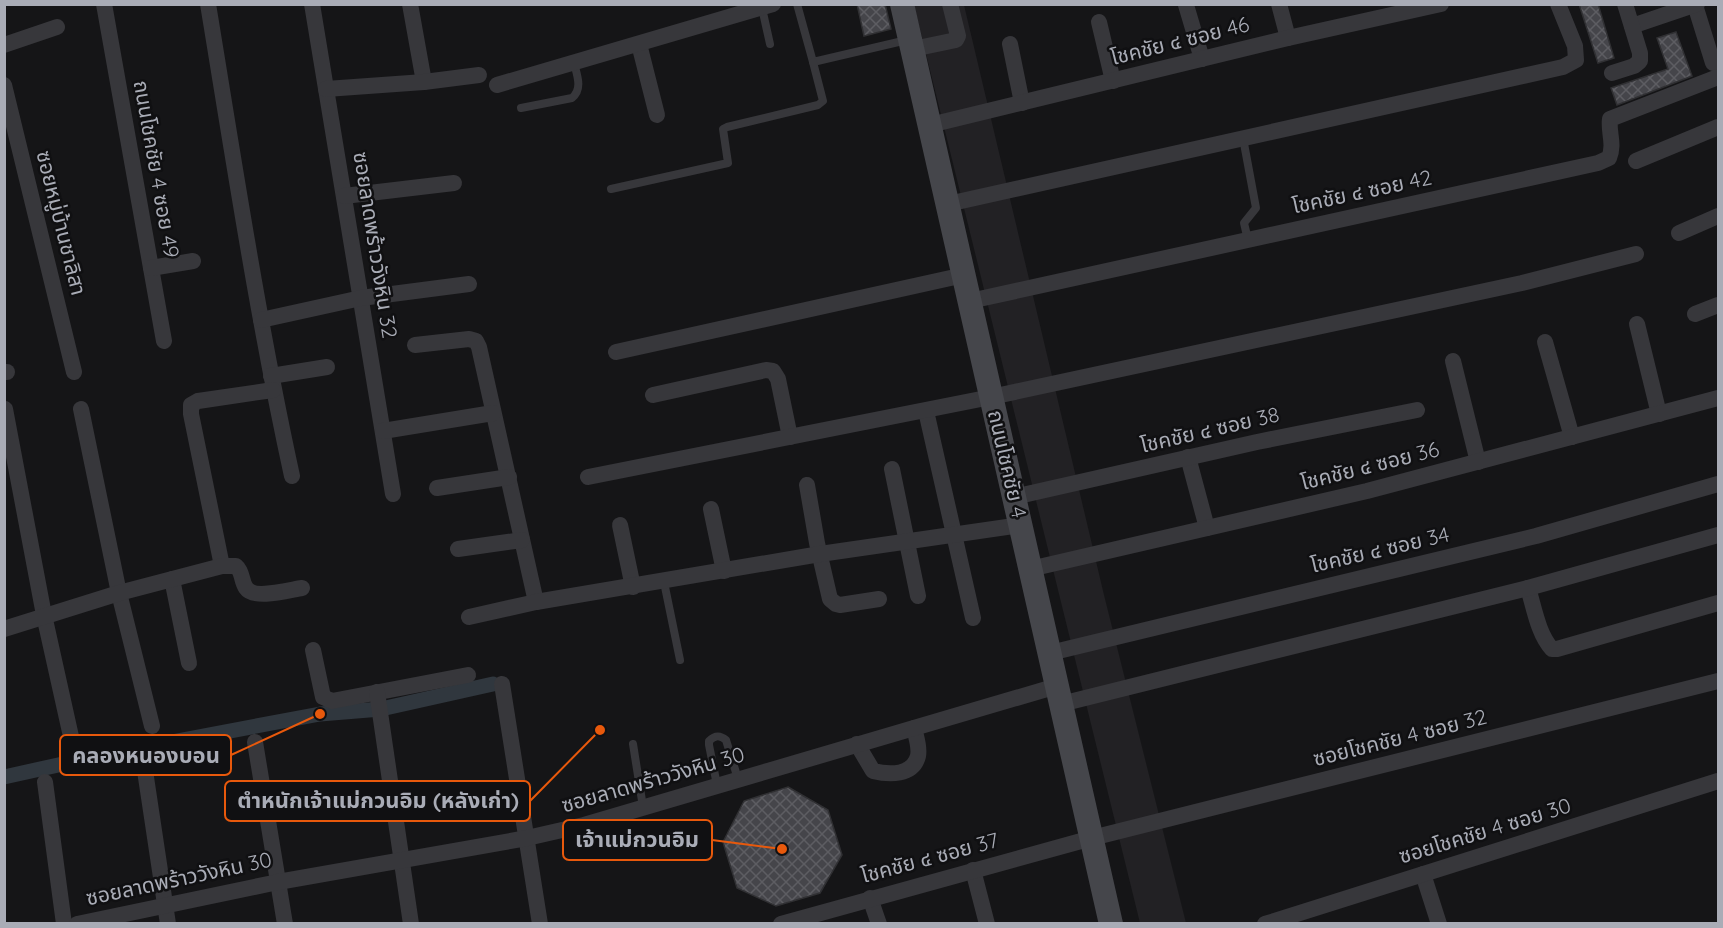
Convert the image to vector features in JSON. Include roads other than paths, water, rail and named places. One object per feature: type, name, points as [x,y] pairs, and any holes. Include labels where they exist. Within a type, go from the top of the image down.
[{"type":"street","name":"ถนนโชคชัย 4 ซอย 49","points":[[104,4],[164,341]]},
{"type":"street","points":[[208,4],[272,383],[292,476]]},
{"type":"street","name":"ซอยลาดพร้าววังหิน 32","points":[[312,4],[393,494]]},
{"type":"street","points":[[410,4],[424,82]]},
{"type":"street","name":"ถนนโชคชัย 4","points":[[902,4],[1111,924]]},
{"type":"street","points":[[911,44],[956,40],[958,36],[950,4]]},
{"type":"street","points":[[1280,4],[1288,38]]},
{"type":"street","name":"โชคชัย ๔ ซอย 46","points":[[930,125],[1288,38],[1372,12],[1441,4]]},
{"type":"street","points":[[948,204],[1563,67],[1576,60],[1575,46],[1557,4]]},
{"type":"street","points":[[1612,73],[1634,66],[1640,61],[1640,53],[1625,4]]},
{"type":"street","points":[[1186,5],[1203,59]]},
{"type":"street","points":[[1632,26],[1676,8],[1696,5],[1716,70]]},
{"type":"street","points":[[497,85],[767,6]]},
{"type":"street","points":[[1099,22],[1113,81]]},
{"type":"street","points":[[4,45],[57,27]]},
{"type":"street","points":[[639,44],[657,115]]},
{"type":"street","points":[[1010,44],[1022,103]]},
{"type":"street","name":"โชคชัย ๔ ซอย 42","points":[[970,301],[1598,163],[1609,158],[1612,150],[1610,119],[1716,70]]},
{"type":"street","points":[[326,89],[424,82],[479,75]]},
{"type":"street","name":"ซอยหมู่บ้านชาลิสา","points":[[4,85],[74,372]]},
{"type":"street","points":[[1636,161],[1719,127]]},
{"type":"street","points":[[344,196],[454,183]]},
{"type":"street","points":[[1679,233],[1719,216]]},
{"type":"street","points":[[588,477],[992,397],[1522,283],[1636,254]]},
{"type":"street","points":[[151,268],[193,261]]},
{"type":"street","points":[[616,352],[964,275]]},
{"type":"street","points":[[261,321],[361,298],[469,284]]},
{"type":"street","points":[[1695,314],[1719,305]]},
{"type":"street","points":[[1637,324],[1659,414]]},
{"type":"street","points":[[415,345],[469,339],[476,341],[479,347],[536,602]]},
{"type":"street","points":[[1545,342],[1572,437]]},
{"type":"street","points":[[1453,361],[1478,462]]},
{"type":"street","points":[[222,566],[191,405],[198,401],[327,367]]},
{"type":"street","points":[[653,395],[766,370],[773,371],[778,379],[790,437]]},
{"type":"street","name":"โชคชัย ๔ ซอย 36","points":[[1030,569],[1367,491],[1719,398]]},
{"type":"street","points":[[5,409],[44,615],[72,741]]},
{"type":"street","points":[[81,409],[119,593],[152,726]]},
{"type":"street","name":"โชคชัย ๔ ซอย 38","points":[[1014,497],[1417,410]]},
{"type":"street","points":[[926,411],[974,618]]},
{"type":"street","points":[[383,431],[493,413]]},
{"type":"street","points":[[1188,458],[1207,528]]},
{"type":"street","points":[[892,469],[918,596]]},
{"type":"street","points":[[437,488],[509,477]]},
{"type":"street","name":"โชคชัย ๔ ซอย 34","points":[[1050,653],[1536,536],[1719,484]]},
{"type":"street","points":[[807,486],[830,599],[836,604],[879,599]]},
{"type":"street","points":[[711,509],[724,571]]},
{"type":"street","points":[[620,525],[633,587]]},
{"type":"street","points":[[469,617],[536,602],[820,554],[1021,525]]},
{"type":"street","name":"ซอยลาดพร้าววังหิน 30","points":[[77,924],[278,882],[527,838],[584,825],[914,728],[1528,588],[1719,535]]},
{"type":"street","points":[[458,549],[522,540]]},
{"type":"street","points":[[4,629],[119,593],[222,566],[236,566],[240,569],[246,589],[252,594],[302,588]]},
{"type":"street","points":[[172,579],[189,663]]},
{"type":"street","points":[[1528,588],[1542,632],[1552,649],[1719,603]]},
{"type":"street","points":[[313,650],[323,697],[332,701],[379,704],[468,675]]},
{"type":"street","name":"ซอยโชคชัย 4 ซอย 32","points":[[1092,838],[1719,681]]},
{"type":"street","points":[[502,684],[540,924]]},
{"type":"street","points":[[379,704],[411,924]]},
{"type":"street","points":[[857,744],[873,771],[895,774],[911,768],[918,758],[919,748],[914,728]]},
{"type":"street","points":[[255,742],[285,924]]},
{"type":"street","points":[[144,764],[168,924]]},
{"type":"street","name":"ซอยโชคชัย 4 ซอย 30","points":[[1265,924],[1719,781]]},
{"type":"street","points":[[45,782],[64,924]]},
{"type":"street","name":"โชคชัย ๔ ซอย 37","points":[[781,924],[1092,838]]},
{"type":"street","points":[[973,870],[987,924]]},
{"type":"street","points":[[1423,874],[1439,924]]},
{"type":"street","points":[[870,898],[879,924]]},
{"type":"lane","points":[[611,189],[728,163],[723,129],[818,105],[823,101],[797,4]]},
{"type":"lane","points":[[767,6],[770,44]]},
{"type":"lane","points":[[813,63],[911,44]]},
{"type":"lane","points":[[521,108],[572,98],[579,85],[574,63]]},
{"type":"lane","points":[[1243,138],[1256,208],[1244,223],[1248,240]]},
{"type":"lane","points":[[664,582],[680,660]]},
{"type":"lane","points":[[717,785],[709,745],[709,741],[717,736],[726,740],[738,779]]},
{"type":"lane","points":[[633,744],[644,807]]},
{"type":"waterway","points":[[4,777],[108,754],[320,714],[381,709],[493,684]]},
{"type":"place","name":"คลองหนองบอน","points":[[320,714]]},
{"type":"place","name":"ตำหนักเจ้าแม่กวนอิม (หลังเก่า)","points":[[600,730]]},
{"type":"place","name":"เจ้าแม่กวนอิม","points":[[782,849]]}]
